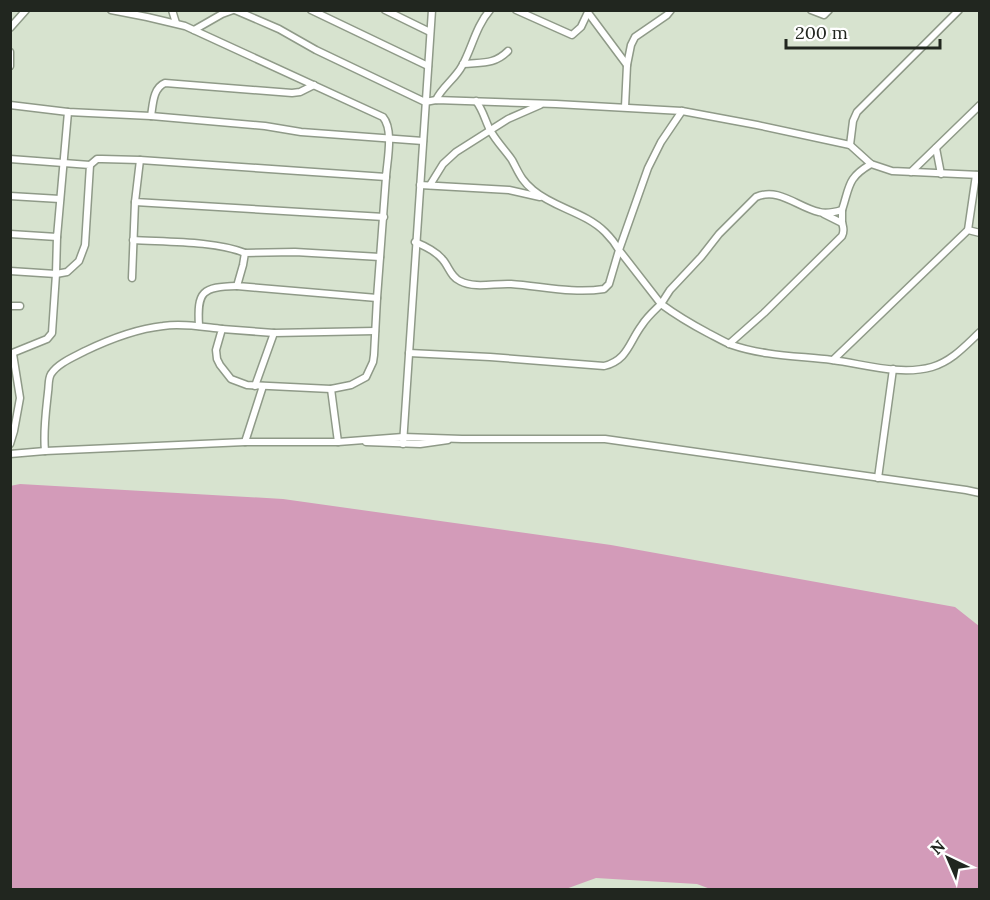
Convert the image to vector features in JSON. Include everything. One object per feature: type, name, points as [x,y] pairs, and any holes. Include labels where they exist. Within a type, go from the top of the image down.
[{"type":"street","points":[[10,28],[26,10]]},
{"type":"street","points":[[111,10],[147,16],[194,30],[383,117],[387,123],[389,138],[373,362],[366,377],[351,385],[331,389],[247,385],[231,379],[220,365],[216,350],[222,328]]},
{"type":"street","points":[[147,16],[152,10]]},
{"type":"street","points":[[172,10],[176,23]]},
{"type":"street","points":[[194,30],[234,10],[279,29],[315,50],[425,102],[436,100],[543,103],[682,111],[850,145],[872,164],[892,171],[978,175],[968,230],[833,360]]},
{"type":"street","points":[[310,10],[428,66]]},
{"type":"street","points":[[385,10],[430,32]]},
{"type":"street","points":[[403,440],[432,10]]},
{"type":"street","points":[[436,100],[441,90],[463,64],[490,10]]},
{"type":"street","points":[[516,10],[572,35],[579,30],[589,12],[627,65]]},
{"type":"street","points":[[625,107],[628,52],[635,37],[671,10]]},
{"type":"street","points":[[811,10],[824,15],[829,10]]},
{"type":"street","points":[[850,145],[857,112],[959,10]]},
{"type":"street","points":[[463,64],[494,62],[508,51]]},
{"type":"street","points":[[10,52],[10,66]]},
{"type":"street","points":[[150,116],[155,92],[161,84],[165,83],[292,93],[314,85]]},
{"type":"street","points":[[476,101],[482,109],[490,131],[512,161],[522,180],[543,198],[604,230],[661,304],[676,316],[729,344],[789,357],[919,370],[935,366],[957,354],[980,333]]},
{"type":"street","points":[[430,185],[443,164],[456,153],[524,111],[543,103]]},
{"type":"street","points":[[10,105],[68,112],[150,116],[265,126],[302,132],[423,141]]},
{"type":"street","points":[[910,172],[980,105]]},
{"type":"street","points":[[416,242],[439,256],[453,276],[465,284],[481,286],[508,284],[580,290],[600,290],[607,287],[648,168],[682,111]]},
{"type":"street","points":[[10,444],[20,398],[12,354],[47,339],[52,333],[57,237],[68,112]]},
{"type":"street","points":[[936,148],[941,174]]},
{"type":"street","points":[[10,159],[90,165]]},
{"type":"street","points":[[10,271],[56,274],[67,272],[75,266],[82,256],[85,245],[90,165],[97,159],[386,177]]},
{"type":"street","points":[[132,278],[135,202],[140,160]]},
{"type":"street","points":[[729,344],[842,236],[844,228],[842,210],[848,189],[855,175],[872,164]]},
{"type":"street","points":[[420,184],[509,190],[543,198]]},
{"type":"street","points":[[409,353],[604,366],[613,364],[627,352],[641,325],[661,304],[670,290],[719,234],[756,197],[773,194],[842,223]]},
{"type":"street","points":[[10,196],[60,199]]},
{"type":"street","points":[[135,202],[384,217]]},
{"type":"street","points":[[821,213],[842,210]]},
{"type":"street","points":[[968,230],[980,233]]},
{"type":"street","points":[[10,234],[57,237]]},
{"type":"street","points":[[134,240],[206,245],[245,253],[277,252],[380,257]]},
{"type":"street","points":[[237,286],[245,253]]},
{"type":"street","points":[[199,327],[200,300],[210,288],[237,286],[377,298]]},
{"type":"street","points":[[10,306],[20,306]]},
{"type":"street","points":[[45,451],[50,377],[59,366],[75,356],[113,338],[164,325],[274,333],[375,331]]},
{"type":"street","points":[[255,386],[274,333]]},
{"type":"street","points":[[878,478],[893,369]]},
{"type":"street","points":[[245,442],[262,386]]},
{"type":"street","points":[[331,389],[338,442]]},
{"type":"street","points":[[403,426],[417,437]]},
{"type":"street","points":[[391,437],[403,426]]},
{"type":"street","points":[[10,454],[245,442],[338,442],[391,437],[420,444],[462,439]]},
{"type":"street","points":[[353,441],[403,440],[417,437],[606,439],[980,493]]},
{"type":"shaded area","points":[[20,484],[283,499],[611,545],[955,607],[979,626],[979,889],[713,890],[697,884],[596,878],[563,890],[11,889],[10,486]]}]
